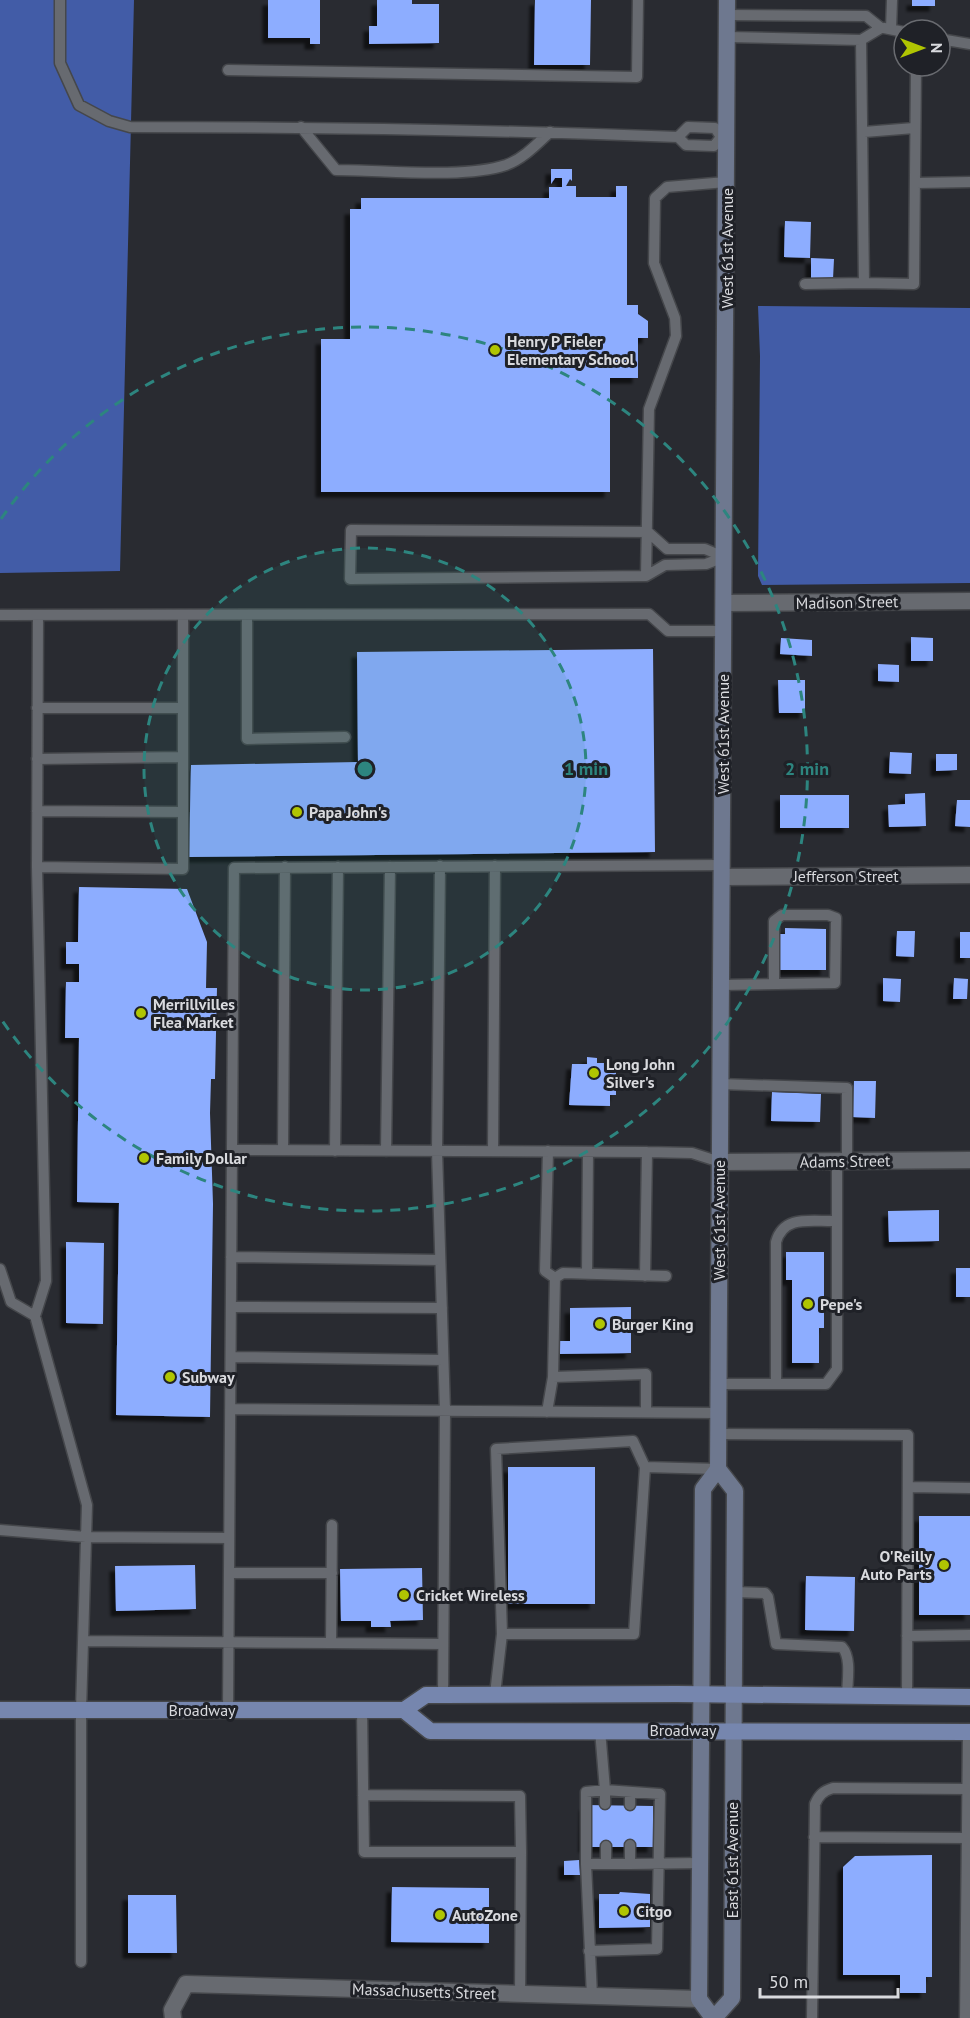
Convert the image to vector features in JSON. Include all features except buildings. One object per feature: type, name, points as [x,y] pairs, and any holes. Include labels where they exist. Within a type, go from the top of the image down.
[{"type":"main road","name":"West 61st Avenue","points":[[718,1469],[726,182],[724,137],[728,7]]},
{"type":"main road","points":[[701,1730],[703,1489],[718,1469],[735,1491],[733,1695]]},
{"type":"main road","points":[[404,1710],[426,1695],[701,1694],[970,1697]]},
{"type":"main road","name":"East 61st Avenue","points":[[701,1730],[699,1999],[713,2018],[732,1998],[733,1695]]},
{"type":"main road","name":"Broadway","points":[[0,1710],[404,1710],[430,1731],[969,1732]]},
{"type":"street","name":"Madison Street","points":[[724,603],[970,601]]},
{"type":"street","name":"Jefferson Street","points":[[722,871],[970,875]]},
{"type":"street","name":"Adams Street","points":[[720,1162],[970,1160]]},
{"type":"street","name":"Massachusetts Street","points":[[172,2018],[172,2010],[186,1984],[699,1999]]},
{"type":"lane","points":[[60,0],[60,63],[79,105],[109,122],[130,127],[301,127],[550,132],[678,137],[686,145],[714,146],[724,137],[715,128],[688,127],[678,137]]},
{"type":"lane","points":[[228,70],[637,77],[638,0]]},
{"type":"lane","points":[[886,29],[892,0]]},
{"type":"lane","points":[[728,7],[866,16],[886,29],[892,30]]},
{"type":"lane","points":[[727,37],[861,40],[886,29]]},
{"type":"lane","points":[[861,40],[864,132],[864,283]]},
{"type":"lane","points":[[952,41],[970,45]]},
{"type":"lane","points":[[805,284],[914,284],[916,78]]},
{"type":"lane","points":[[301,127],[336,170],[478,172],[508,164],[523,156],[550,132]]},
{"type":"lane","points":[[864,132],[914,128]]},
{"type":"lane","points":[[646,576],[649,409],[676,336],[675,318],[654,263],[655,198],[667,187],[687,183],[726,182]]},
{"type":"lane","points":[[916,183],[970,182]]},
{"type":"lane","points":[[351,530],[648,532],[667,549],[705,549],[724,557],[706,564],[665,565],[646,576],[350,579],[351,530]]},
{"type":"lane","points":[[0,615],[649,614],[668,631],[723,632]]},
{"type":"lane","points":[[246,615],[247,739],[345,737]]},
{"type":"lane","points":[[38,616],[37,867],[46,1281],[35,1316],[87,1505],[81,1710],[81,1962]]},
{"type":"lane","points":[[37,867],[183,869],[183,616]]},
{"type":"lane","points":[[37,708],[183,708]]},
{"type":"lane","points":[[37,759],[183,757]]},
{"type":"lane","points":[[37,811],[183,812]]},
{"type":"lane","points":[[440,866],[437,1151],[445,1411],[442,1695]]},
{"type":"lane","points":[[228,1710],[234,868],[495,866],[722,871]]},
{"type":"lane","points":[[494,1151],[495,866]]},
{"type":"lane","points":[[283,1150],[285,867]]},
{"type":"lane","points":[[335,1150],[338,867]]},
{"type":"lane","points":[[386,1151],[390,867]]},
{"type":"lane","points":[[721,984],[774,984],[836,983],[836,918],[828,915],[782,915],[774,921],[774,984]]},
{"type":"lane","points":[[719,1384],[826,1384],[837,1369],[837,1221],[847,1088],[720,1084]]},
{"type":"lane","points":[[232,1150],[692,1153],[720,1162]]},
{"type":"lane","points":[[548,1151],[545,1271],[555,1278]]},
{"type":"lane","points":[[587,1274],[588,1152]]},
{"type":"lane","points":[[645,1276],[647,1152]]},
{"type":"lane","points":[[776,1384],[776,1242],[779,1230],[788,1223],[837,1221]]},
{"type":"lane","points":[[231,1257],[440,1260]]},
{"type":"lane","points":[[0,1269],[11,1302],[35,1316]]},
{"type":"lane","points":[[555,1278],[563,1273],[666,1276]]},
{"type":"lane","points":[[546,1412],[553,1377],[555,1278]]},
{"type":"lane","points":[[231,1307],[442,1308]]},
{"type":"lane","points":[[231,1357],[443,1360]]},
{"type":"lane","points":[[553,1377],[646,1374],[646,1412]]},
{"type":"lane","points":[[230,1409],[718,1413]]},
{"type":"lane","points":[[718,1434],[908,1435],[907,1697]]},
{"type":"lane","points":[[495,1694],[502,1634],[496,1449],[633,1441],[645,1467],[634,1634],[502,1634]]},
{"type":"lane","points":[[645,1467],[718,1469]]},
{"type":"lane","points":[[908,1487],[970,1488]]},
{"type":"lane","points":[[331,1643],[332,1524]]},
{"type":"lane","points":[[0,1530],[86,1537],[229,1538]]},
{"type":"lane","points":[[229,1573],[332,1573]]},
{"type":"lane","points":[[735,1592],[765,1593],[768,1597],[776,1644],[842,1647],[846,1652],[847,1660],[847,1696]]},
{"type":"lane","points":[[907,1636],[970,1635]]},
{"type":"lane","points":[[83,1641],[443,1644]]},
{"type":"lane","points":[[362,1710],[364,1852],[521,1852]]},
{"type":"lane","points":[[600,1730],[605,1804]]},
{"type":"lane","points":[[966,2018],[969,1732]]},
{"type":"lane","points":[[812,2018],[815,1804],[826,1790],[968,1784]]},
{"type":"lane","points":[[589,1951],[657,1949],[660,1794],[586,1791],[586,1864],[589,1951],[592,1996]]},
{"type":"lane","points":[[630,1792],[630,1805]]},
{"type":"lane","points":[[363,1795],[520,1796],[520,1994]]},
{"type":"lane","points":[[814,1837],[967,1838]]},
{"type":"lane","points":[[630,1845],[630,1864]]},
{"type":"lane","points":[[606,1846],[606,1864]]},
{"type":"lane","points":[[586,1864],[699,1863]]},
{"type":"shaded area","points":[[0,0],[134,0],[120,571],[0,573]]},
{"type":"shaded area","points":[[758,306],[970,308],[970,583],[762,585],[758,576],[760,356]]},
{"type":"place","name":"Henry P Fieler Elementary School","points":[[495,350]]},
{"type":"place","name":"Papa John's","points":[[297,812]]},
{"type":"place","name":"Merrillvilles Flea Market","points":[[141,1013]]},
{"type":"place","name":"Long John Silver's","points":[[594,1073]]},
{"type":"place","name":"Family Dollar","points":[[144,1158]]},
{"type":"place","name":"Pepe's","points":[[808,1304]]},
{"type":"place","name":"Burger King","points":[[600,1324]]},
{"type":"place","name":"Subway","points":[[170,1377]]},
{"type":"place","name":"O'Reilly Auto Parts","points":[[944,1565]]},
{"type":"place","name":"Cricket Wireless","points":[[404,1595]]},
{"type":"place","name":"Citgo","points":[[624,1911]]},
{"type":"place","name":"AutoZone","points":[[440,1915]]}]
